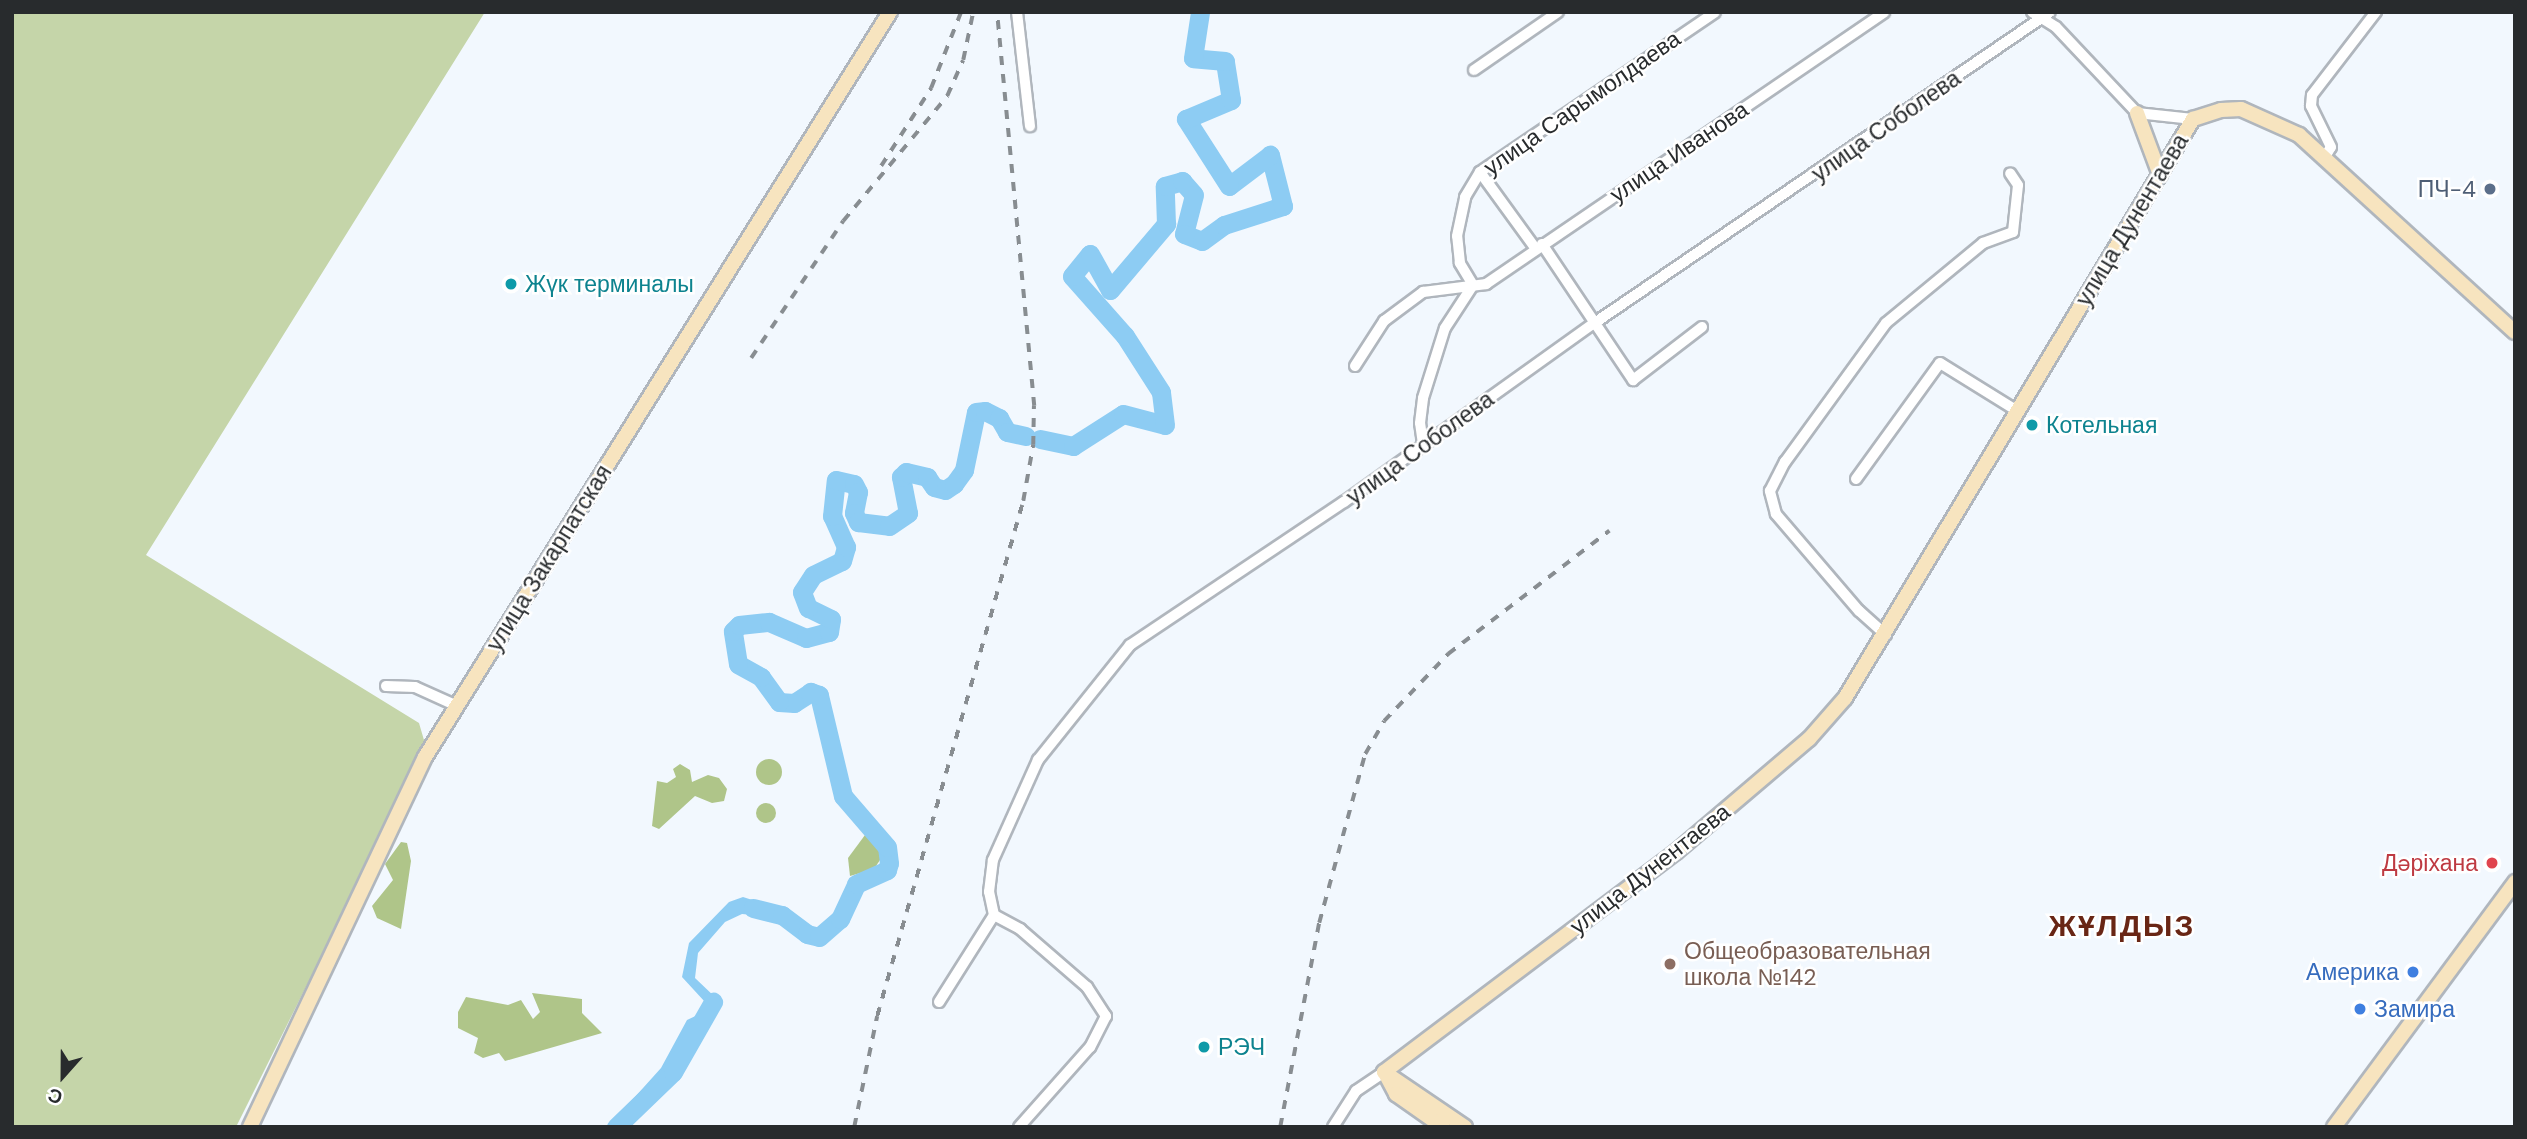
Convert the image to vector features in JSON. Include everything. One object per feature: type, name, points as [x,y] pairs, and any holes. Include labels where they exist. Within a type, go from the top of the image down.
[{"type":"street","name":"улица Закарпатская","points":[[250,1127],[425,757],[890,12]]},
{"type":"street","points":[[1017,12],[1030,126]]},
{"type":"street","points":[[1475,70],[1558,12]]},
{"type":"street","name":"улица Сарымолдаева","points":[[1473,285],[1460,263],[1457,236],[1465,197],[1480,172],[1715,12]]},
{"type":"street","name":"улица Иванова","points":[[1355,366],[1384,321],[1423,292],[1456,291],[1486,284],[1884,12]]},
{"type":"street","points":[[2032,12],[2046,15],[2137,113],[2160,175]]},
{"type":"street","points":[[2326,155],[2331,147],[2311,106],[2312,95],[2376,12]]},
{"type":"street","name":"улица Соболева","points":[[994,915],[989,892],[993,860],[1038,760],[1130,645],[1593,324],[2046,15]]},
{"type":"street","name":"улица Дунентаева","points":[[1384,1072],[1668,858],[1809,739],[1845,698],[1886,635],[1949,522],[2019,412],[2193,119],[2221,110],[2241,109],[2299,135],[2326,155],[2488,312],[2515,332]]},
{"type":"street","points":[[2137,113],[2193,119]]},
{"type":"street","points":[[1480,172],[1539,246],[1633,380],[1702,327]]},
{"type":"street","points":[[1886,635],[1859,611],[1776,514],[1770,491],[1792,452],[1886,323],[1983,243],[2012,232],[2018,185],[2010,173]]},
{"type":"street","points":[[1423,444],[1420,424],[1433,366],[1445,328],[1473,285]]},
{"type":"street","points":[[1856,479],[1940,363],[2019,412]]},
{"type":"street","points":[[386,686],[415,687],[457,706]]},
{"type":"street","points":[[2334,1127],[2515,882]]},
{"type":"street","points":[[939,1002],[994,915],[1020,929],[1087,987],[1106,1016],[1090,1047],[1019,1127]]},
{"type":"street","points":[[1333,1127],[1356,1091],[1384,1072]]},
{"type":"street","points":[[1384,1072],[1396,1094],[1443,1127]]},
{"type":"street","points":[[1384,1072],[1465,1127]]},
{"type":"green space","points":[[12,12],[485,12],[146,555],[419,723],[426,747],[236,1127],[12,1127]]},
{"type":"green space","points":[[769,759],[778,763],[782,772],[778,781],[769,785],[760,781],[756,772],[760,763]]},
{"type":"green space","points":[[680,764],[690,770],[692,782],[708,775],[719,778],[727,789],[724,801],[712,803],[695,796],[659,829],[652,826],[657,781],[667,783],[676,777],[673,769]]},
{"type":"green space","points":[[762,803],[770,803],[776,813],[770,823],[762,823],[756,817],[756,809]]},
{"type":"green space","points":[[865,835],[880,845],[880,860],[874,869],[850,876],[848,858]]},
{"type":"green space","points":[[401,842],[407,843],[411,861],[401,929],[377,918],[372,906],[393,880],[385,864]]},
{"type":"green space","points":[[532,993],[582,999],[582,1013],[602,1033],[505,1061],[499,1053],[483,1058],[474,1053],[478,1038],[458,1028],[458,1012],[466,997],[508,1005],[521,1000],[533,1019],[540,1012]]},
{"type":"water","points":[[743,897],[780,909],[776,917],[742,914],[725,922],[698,953],[695,978],[716,998],[716,1008],[686,1039],[676,1061],[627,1127],[608,1127],[661,1068],[687,1020],[704,1012],[705,1002],[682,977],[689,943],[729,902]]},
{"type":"waterway","points":[[1040,439],[1073,446],[1123,414],[1165,425],[1161,392],[1125,336],[1072,276],[1090,254],[1110,290],[1166,224],[1165,186],[1182,181],[1194,195],[1184,234],[1202,241],[1224,225],[1283,206],[1270,155],[1229,186],[1186,119],[1231,100],[1225,61],[1193,58],[1200,12]]},
{"type":"waterway","points":[[753,908],[782,915],[807,934],[819,937],[840,919],[856,884],[887,870],[889,863],[887,847],[843,796],[819,695],[811,692],[794,703],[779,702],[761,677],[738,664],[733,631],[739,625],[769,622],[806,638],[829,632],[831,619],[808,608],[802,592],[813,575],[842,561],[846,547],[832,516],[836,480],[854,484],[858,492],[854,513],[858,522],[889,526],[908,513],[901,477],[906,472],[927,477],[934,487],[945,490],[954,484],[964,470],[976,412],[985,411],[999,418],[1007,432],[1026,436]]},
{"type":"waterway","points":[[616,1127],[673,1072],[713,1002]]},
{"type":"railway","points":[[881,166],[931,88],[961,12]]},
{"type":"railway","points":[[751,358],[843,221],[947,96],[963,60],[973,12]]},
{"type":"railway","points":[[854,1127],[877,1016],[1023,501],[1033,445],[1034,406],[997,12]]},
{"type":"railway","points":[[1280,1127],[1319,923],[1365,754],[1384,721],[1448,654],[1609,531]]},
{"type":"place","name":"ПЧ-4","points":[[2490,189]]},
{"type":"place","name":"Жүк терминалы","points":[[511,284]]},
{"type":"place","name":"Котельная","points":[[2032,425]]},
{"type":"place","name":"Дəріхана","points":[[2492,863]]},
{"type":"place","name":"Общеобразовательная школа №142","points":[[1670,964]]},
{"type":"place","name":"Америка","points":[[2413,972]]},
{"type":"place","name":"Замира","points":[[2360,1009]]},
{"type":"place","name":"РЭЧ","points":[[1204,1047]]},
{"type":"district","name":"ЖҰЛДЫЗ","points":[[2122,926]]}]
